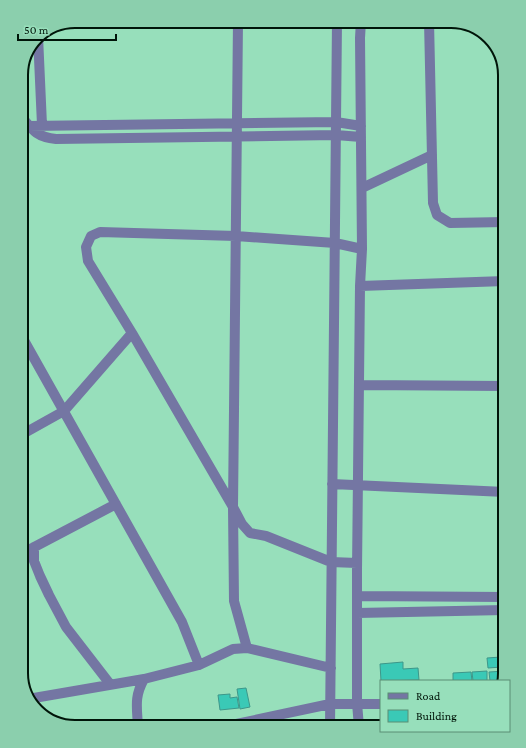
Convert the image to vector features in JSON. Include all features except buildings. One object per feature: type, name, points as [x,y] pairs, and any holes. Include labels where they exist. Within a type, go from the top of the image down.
[{"type":"street","points":[[238,28],[233,507],[234,601],[247,648]]},
{"type":"street","points":[[330,720],[337,28]]},
{"type":"street","points":[[358,720],[357,703],[357,563],[360,286],[362,249],[361,28]]},
{"type":"street","points":[[429,28],[433,203],[438,215],[450,223],[498,222]]},
{"type":"street","points":[[38,46],[42,125]]},
{"type":"street","points":[[29,126],[336,122],[361,126]]},
{"type":"street","points":[[29,126],[38,135],[45,138],[56,139],[336,135],[361,137]]},
{"type":"street","points":[[362,188],[432,155]]},
{"type":"street","points":[[357,563],[331,562],[266,536],[250,533],[242,524],[132,333],[88,261],[86,247],[90,236],[100,232],[236,236],[335,243],[362,249]]},
{"type":"street","points":[[360,286],[498,281]]},
{"type":"street","points":[[28,431],[64,411],[132,333]]},
{"type":"street","points":[[28,347],[182,622],[199,665]]},
{"type":"street","points":[[360,385],[498,386]]},
{"type":"street","points":[[332,484],[498,492]]},
{"type":"street","points":[[28,550],[116,504]]},
{"type":"street","points":[[34,547],[34,561],[40,576],[66,626],[110,684]]},
{"type":"street","points":[[357,596],[498,597]]},
{"type":"street","points":[[357,613],[498,610]]},
{"type":"street","points":[[35,698],[144,679],[199,665],[233,649],[247,648],[331,668]]},
{"type":"street","points":[[137,720],[136,700],[138,689],[144,679]]},
{"type":"street","points":[[255,720],[330,704],[380,704]]}]
